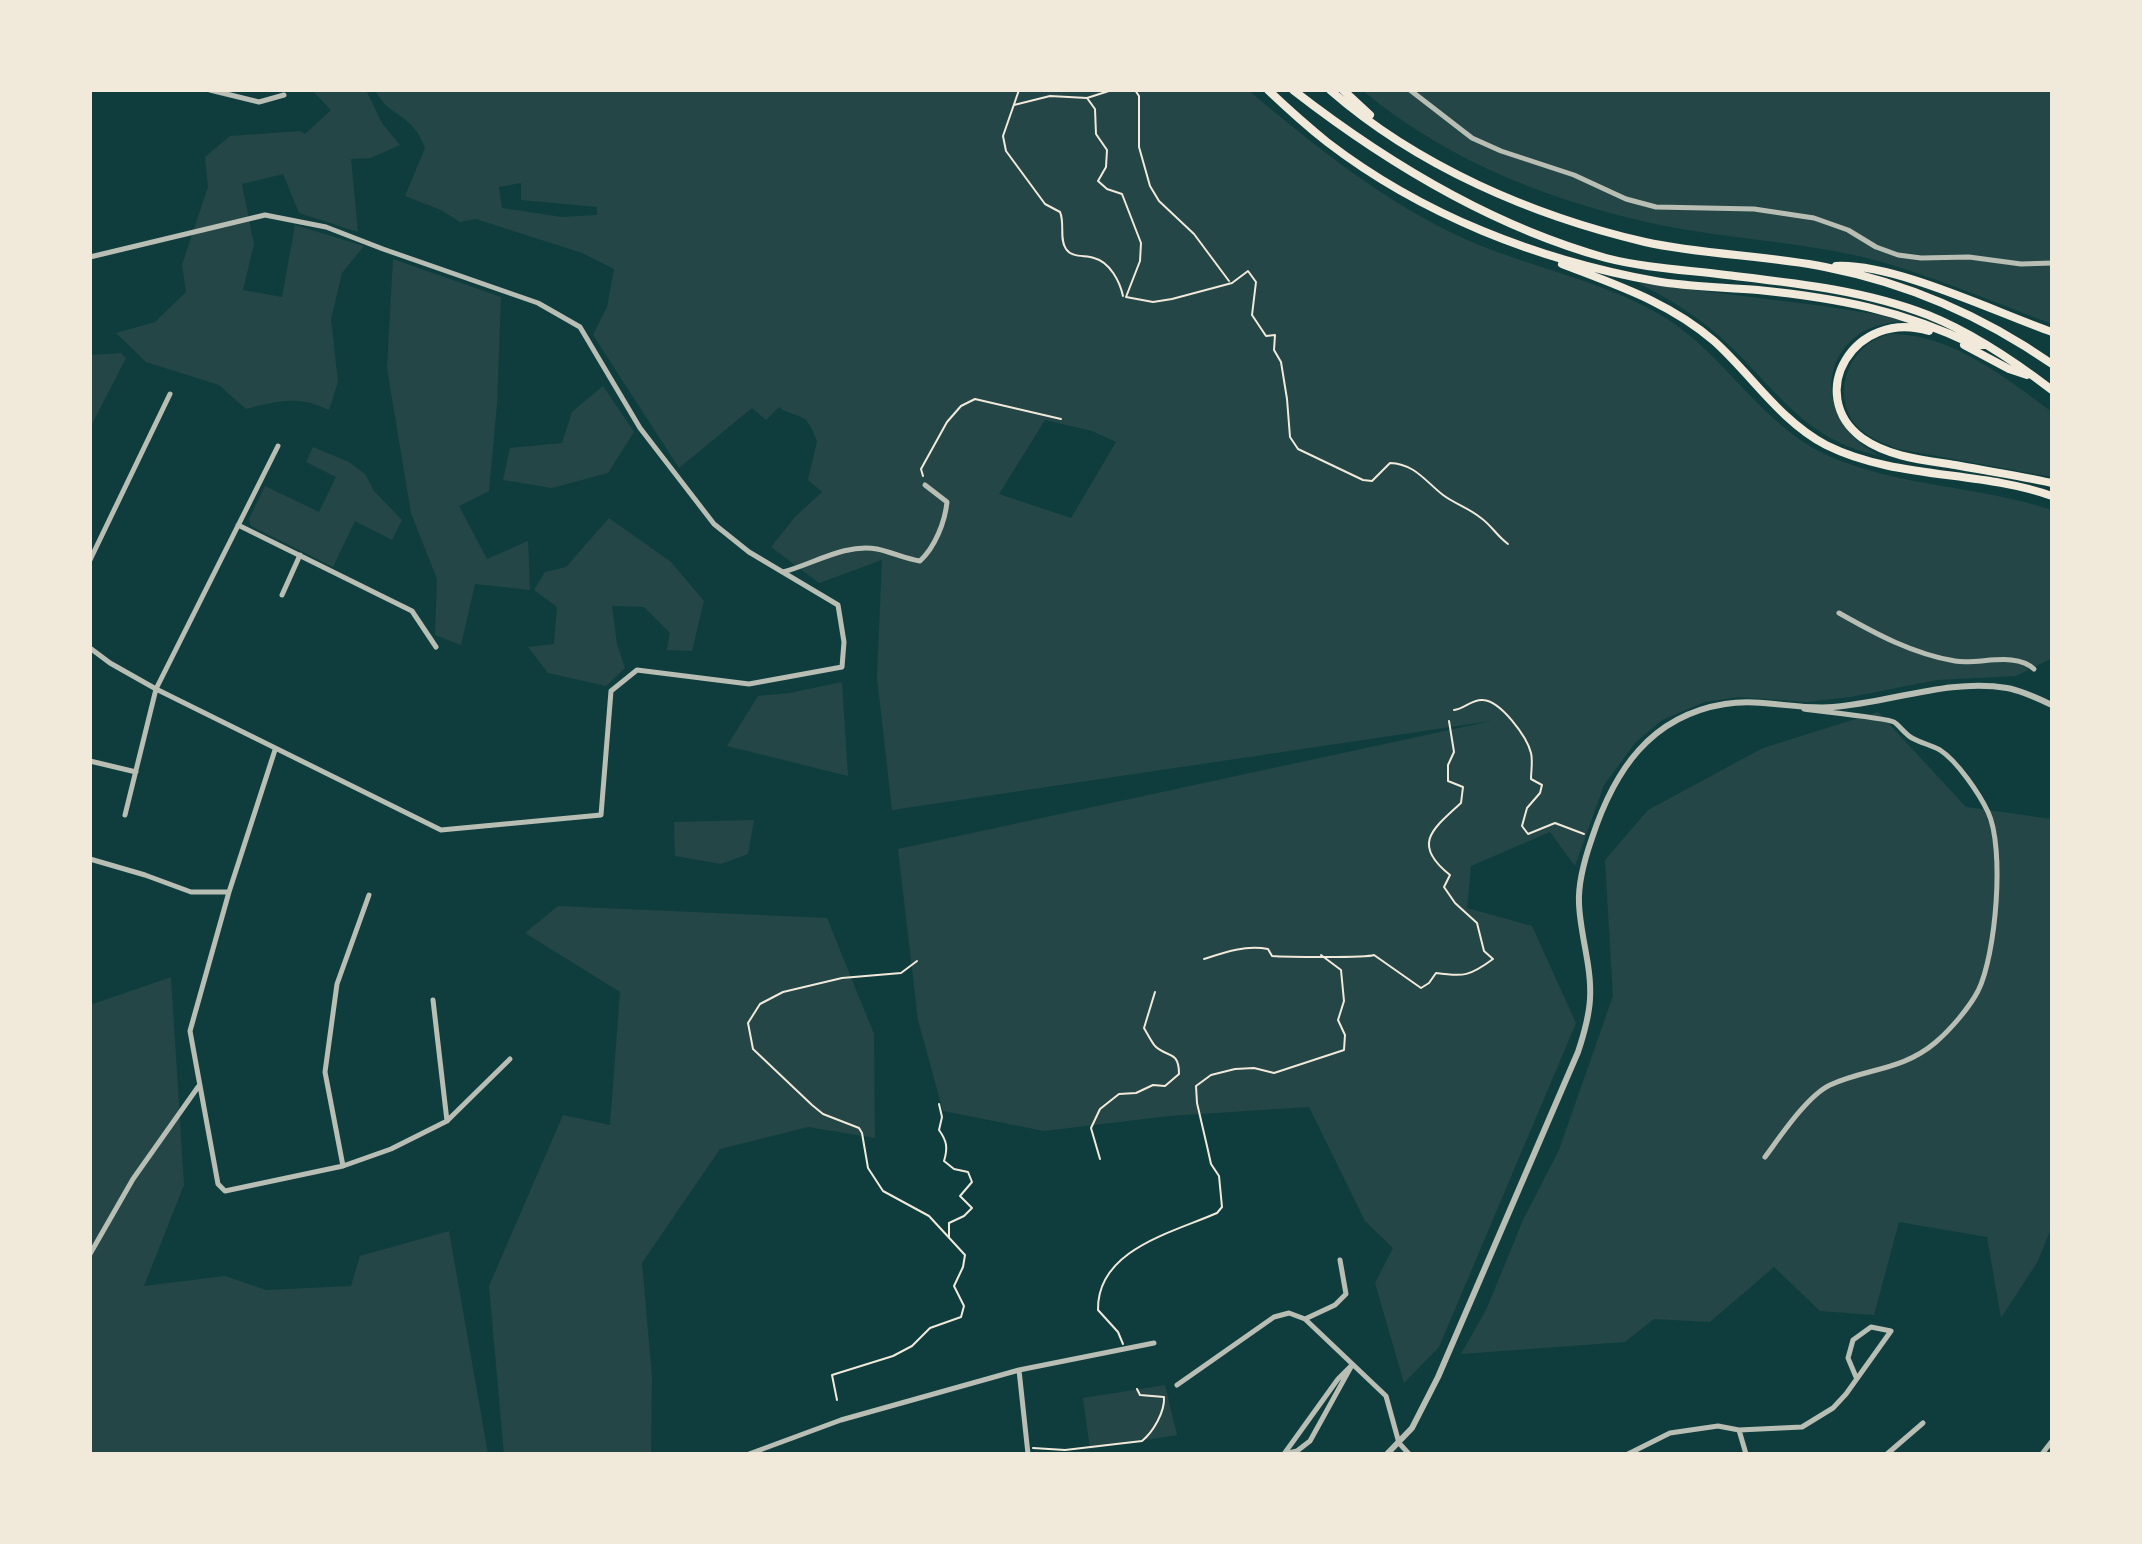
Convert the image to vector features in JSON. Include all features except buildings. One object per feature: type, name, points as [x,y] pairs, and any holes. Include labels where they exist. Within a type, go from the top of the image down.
[{"type":"highway","points":[[1268,90],[1328,143],[1424,203],[1487,234],[1642,294],[1667,307],[1714,342],[1794,424],[1825,444],[1902,469],[2052,496]]},
{"type":"highway","points":[[1293,90],[1348,132],[1445,192],[1522,229],[1607,258],[1668,269],[1826,288],[1927,315],[1987,345],[2052,390]]},
{"type":"highway","points":[[1330,90],[1387,133],[1436,163],[1569,221],[1646,242],[1826,267],[1904,289],[1991,325],[2052,364]]},
{"type":"highway","points":[[1343,90],[1387,133]]},
{"type":"highway","points":[[1487,234],[1570,262],[1657,282],[1833,299],[1886,310],[1974,345],[1987,345]]},
{"type":"highway","points":[[1826,267],[1855,265],[1891,274],[2052,332]]},
{"type":"highway","points":[[2036,377],[2009,369],[1937,333],[1898,326],[1879,330],[1861,340],[1850,352],[1843,363],[1838,384],[1839,408],[1859,436],[1890,452],[2052,483]]},
{"type":"street","points":[[210,90],[259,102],[284,95]]},
{"type":"street","points":[[1410,90],[1472,138],[1574,175],[1626,199],[1656,207],[1754,209],[1814,218],[1848,230],[1876,247],[1898,255],[1969,257],[2021,264],[2052,263]]},
{"type":"street","points":[[90,257],[265,215],[326,227],[538,303],[580,327],[640,428],[714,524],[749,552],[838,605],[844,642],[842,667],[749,684],[637,670],[611,691],[601,815],[441,830],[156,689],[90,648]]},
{"type":"street","points":[[90,560],[170,394]]},
{"type":"street","points":[[125,815],[156,689],[278,446]]},
{"type":"street","points":[[783,572],[858,548],[878,549],[904,559],[920,561],[930,551],[947,502],[925,485]]},
{"type":"street","points":[[238,525],[412,611],[436,647]]},
{"type":"street","points":[[282,595],[300,555]]},
{"type":"street","points":[[1839,613],[1887,640],[1955,661],[2008,660],[2027,663],[2034,669]]},
{"type":"street","points":[[1793,707],[1866,705],[1934,692],[1983,687],[2012,690],[2051,705]]},
{"type":"street","points":[[1387,1454],[1412,1428],[1438,1377],[1578,1052],[1590,998],[1579,901],[1585,860],[1609,793],[1622,771],[1653,736],[1672,722],[1722,704],[1745,702],[1892,720],[1911,737],[1939,749],[1954,762],[1979,795],[1991,819],[1997,849],[1995,913],[1987,963],[1974,998],[1936,1041],[1912,1058],[1894,1067],[1830,1085],[1820,1092],[1765,1157]]},
{"type":"street","points":[[275,750],[229,892],[190,1031],[218,1184],[225,1191],[343,1166],[391,1149],[447,1121],[510,1059]]},
{"type":"street","points":[[90,761],[136,772]]},
{"type":"street","points":[[90,859],[191,892],[229,892]]},
{"type":"street","points":[[343,1166],[325,1072],[337,984],[369,895]]},
{"type":"street","points":[[433,1000],[447,1121]]},
{"type":"street","points":[[90,1254],[133,1179],[198,1086]]},
{"type":"street","points":[[1305,1319],[1335,1305],[1346,1294],[1340,1260]]},
{"type":"street","points":[[1177,1385],[1274,1317],[1289,1313],[1305,1319],[1386,1396],[1399,1443],[1409,1454]]},
{"type":"street","points":[[1628,1454],[1670,1433],[1718,1426],[1739,1430],[1802,1427],[1833,1408],[1846,1394],[1891,1331],[1871,1327],[1853,1340],[1848,1358],[1856,1377]]},
{"type":"street","points":[[749,1454],[841,1420],[1019,1370],[1154,1343]]},
{"type":"street","points":[[1352,1365],[1310,1441],[1297,1451],[1284,1454],[1338,1379],[1352,1365]]},
{"type":"street","points":[[1019,1370],[1028,1452]]},
{"type":"street","points":[[1887,1454],[1923,1423]]},
{"type":"street","points":[[1739,1430],[1746,1454]]},
{"type":"street","points":[[2042,1454],[2052,1441]]},
{"type":"path","points":[[1019,90],[1003,136],[1006,151],[1045,204],[1060,212],[1067,251],[1099,258],[1120,281],[1123,296]]},
{"type":"path","points":[[1014,105],[1050,96],[1087,98],[1112,90]]},
{"type":"path","points":[[1135,90],[1139,96],[1139,147],[1150,186],[1165,207],[1194,234],[1230,282]]},
{"type":"path","points":[[1087,98],[1095,109],[1096,134],[1107,150],[1106,167],[1098,181],[1107,189],[1122,194],[1141,243],[1140,261],[1126,297],[1153,302],[1230,282],[1248,271],[1256,282],[1252,315],[1266,336],[1275,335],[1274,350],[1281,362],[1290,437],[1298,449],[1363,480],[1372,481],[1390,463],[1403,463],[1421,474],[1443,495],[1484,520],[1508,544]]},
{"type":"path","points":[[925,485],[921,469],[931,449],[961,406],[975,399],[1061,419]]},
{"type":"path","points":[[1454,710],[1486,700],[1509,715],[1532,754],[1531,779],[1542,785],[1540,793],[1527,808],[1522,826],[1528,834],[1555,823],[1592,838]]},
{"type":"path","points":[[1204,959],[1250,948],[1268,949],[1272,956],[1294,958],[1321,955],[1366,959],[1374,955],[1421,988],[1436,973],[1461,976],[1477,972],[1493,959],[1484,951],[1477,923],[1455,903],[1444,887],[1450,875],[1436,864],[1428,852],[1429,837],[1461,803],[1463,787],[1448,781],[1448,765],[1454,752],[1449,721]]},
{"type":"path","points":[[1125,1349],[1118,1332],[1098,1310],[1097,1295],[1105,1275],[1118,1260],[1150,1242],[1217,1213],[1222,1207],[1219,1176],[1211,1164],[1196,1086],[1211,1075],[1235,1069],[1254,1068],[1274,1073],[1344,1050],[1345,1035],[1338,1020],[1344,1001],[1341,970],[1321,955]]},
{"type":"path","points":[[837,1400],[832,1375],[893,1356],[912,1346],[930,1328],[961,1317],[964,1306],[954,1286],[965,1255],[929,1216],[883,1191],[868,1168],[859,1128],[823,1114],[812,1105],[753,1049],[748,1023],[760,1004],[783,992],[842,978],[901,973],[917,961]]},
{"type":"path","points":[[1100,1159],[1091,1128],[1100,1109],[1119,1094],[1136,1093],[1153,1085],[1165,1086],[1179,1074],[1179,1064],[1174,1055],[1156,1047],[1144,1028],[1155,992]]},
{"type":"path","points":[[939,1104],[942,1117],[939,1130],[946,1139],[944,1161],[954,1169],[968,1172],[972,1182],[960,1196],[972,1208],[949,1223],[948,1238]]},
{"type":"path","points":[[1028,1452],[1142,1441],[1152,1433],[1165,1407],[1164,1397],[1140,1395],[1137,1389]]},
{"type":"shaded area","points":[[312,90],[366,90],[382,123],[400,145],[371,158],[351,159],[358,232],[299,213],[283,174],[242,184],[254,244],[243,290],[282,297],[295,225],[364,246],[342,273],[331,319],[338,382],[329,410],[297,401],[246,409],[219,385],[146,362],[116,333],[155,322],[186,292],[182,265],[208,187],[205,157],[230,136],[301,131],[305,134],[331,110]]},
{"type":"shaded area","points":[[375,90],[1248,90],[1352,172],[1437,225],[1491,250],[1616,293],[1664,317],[1706,350],[1784,427],[1829,456],[1884,474],[2052,510],[2052,658],[2016,676],[1937,680],[1851,697],[1806,702],[1739,697],[1705,702],[1662,720],[1635,743],[1604,785],[1575,866],[1550,832],[1471,866],[1467,908],[1532,926],[1576,1023],[1439,1347],[1404,1383],[1375,1283],[1393,1248],[1365,1221],[1309,1107],[1169,1116],[1044,1131],[943,1111],[918,1020],[898,849],[1491,721],[892,810],[877,677],[882,560],[819,583],[771,547],[795,517],[822,492],[808,480],[817,441],[808,422],[779,407],[766,420],[752,408],[679,468],[593,335],[607,307],[614,269],[582,253],[476,219],[460,222],[441,210],[405,196],[425,148],[414,128],[380,99]],"holes":[[[521,183],[521,200],[597,207],[597,215],[562,217],[502,208],[499,187]],[[1045,420],[1092,431],[1116,442],[1071,518],[999,494]]]},
{"type":"shaded area","points":[[1362,90],[2052,90],[2052,324],[1935,279],[1863,257],[1670,227],[1588,207],[1507,178],[1469,160],[1431,139]]},
{"type":"shaded area","points":[[393,259],[501,297],[497,404],[489,491],[459,506],[487,559],[528,541],[530,590],[475,584],[461,645],[435,635],[437,579],[411,513],[387,368]]},
{"type":"shaded area","points":[[1638,283],[1823,306],[1903,321],[1876,326],[1861,333],[1845,347],[1835,364],[1832,381],[1833,399],[1839,417],[1864,446],[1882,456],[1857,450],[1815,428],[1780,398],[1709,327]]},
{"type":"shaded area","points":[[1890,334],[1934,341],[1955,349],[1996,372],[2052,412],[2052,477],[1898,449],[1860,429],[1846,405],[1845,379],[1857,355],[1866,346]]},
{"type":"shaded area","points":[[121,353],[126,358],[90,428],[90,355]]},
{"type":"shaded area","points":[[603,386],[634,432],[608,473],[552,488],[503,480],[510,448],[562,443],[572,412]]},
{"type":"shaded area","points":[[313,447],[349,462],[365,474],[374,491],[402,520],[392,540],[355,521],[333,567],[251,526],[249,519],[265,486],[319,512],[336,477],[306,462]]},
{"type":"shaded area","points":[[609,518],[671,562],[704,601],[692,651],[667,650],[670,633],[644,607],[612,606],[617,644],[625,668],[606,686],[548,673],[528,647],[554,644],[557,607],[534,590],[545,572],[566,567]]},
{"type":"shaded area","points":[[842,682],[848,776],[727,746],[758,696]]},
{"type":"shaded area","points":[[1878,712],[1966,807],[2052,819],[2052,1226],[2038,1261],[2001,1318],[1987,1237],[1899,1222],[1874,1315],[1820,1311],[1774,1267],[1710,1322],[1654,1319],[1625,1342],[1461,1354],[1487,1308],[1523,1220],[1559,1150],[1613,996],[1605,860],[1648,810],[1763,748]]},
{"type":"shaded area","points":[[754,820],[748,854],[721,864],[675,856],[674,822]]},
{"type":"shaded area","points":[[558,906],[827,918],[874,1034],[875,1138],[808,1127],[720,1149],[642,1263],[652,1376],[651,1454],[504,1454],[489,1286],[563,1115],[610,1125],[620,992],[525,933]]},
{"type":"shaded area","points":[[171,977],[184,1185],[144,1286],[225,1276],[266,1290],[351,1286],[360,1256],[449,1231],[488,1454],[90,1454],[90,1005]]},
{"type":"shaded area","points":[[1165,1385],[1177,1435],[1090,1449],[1083,1398]]}]
